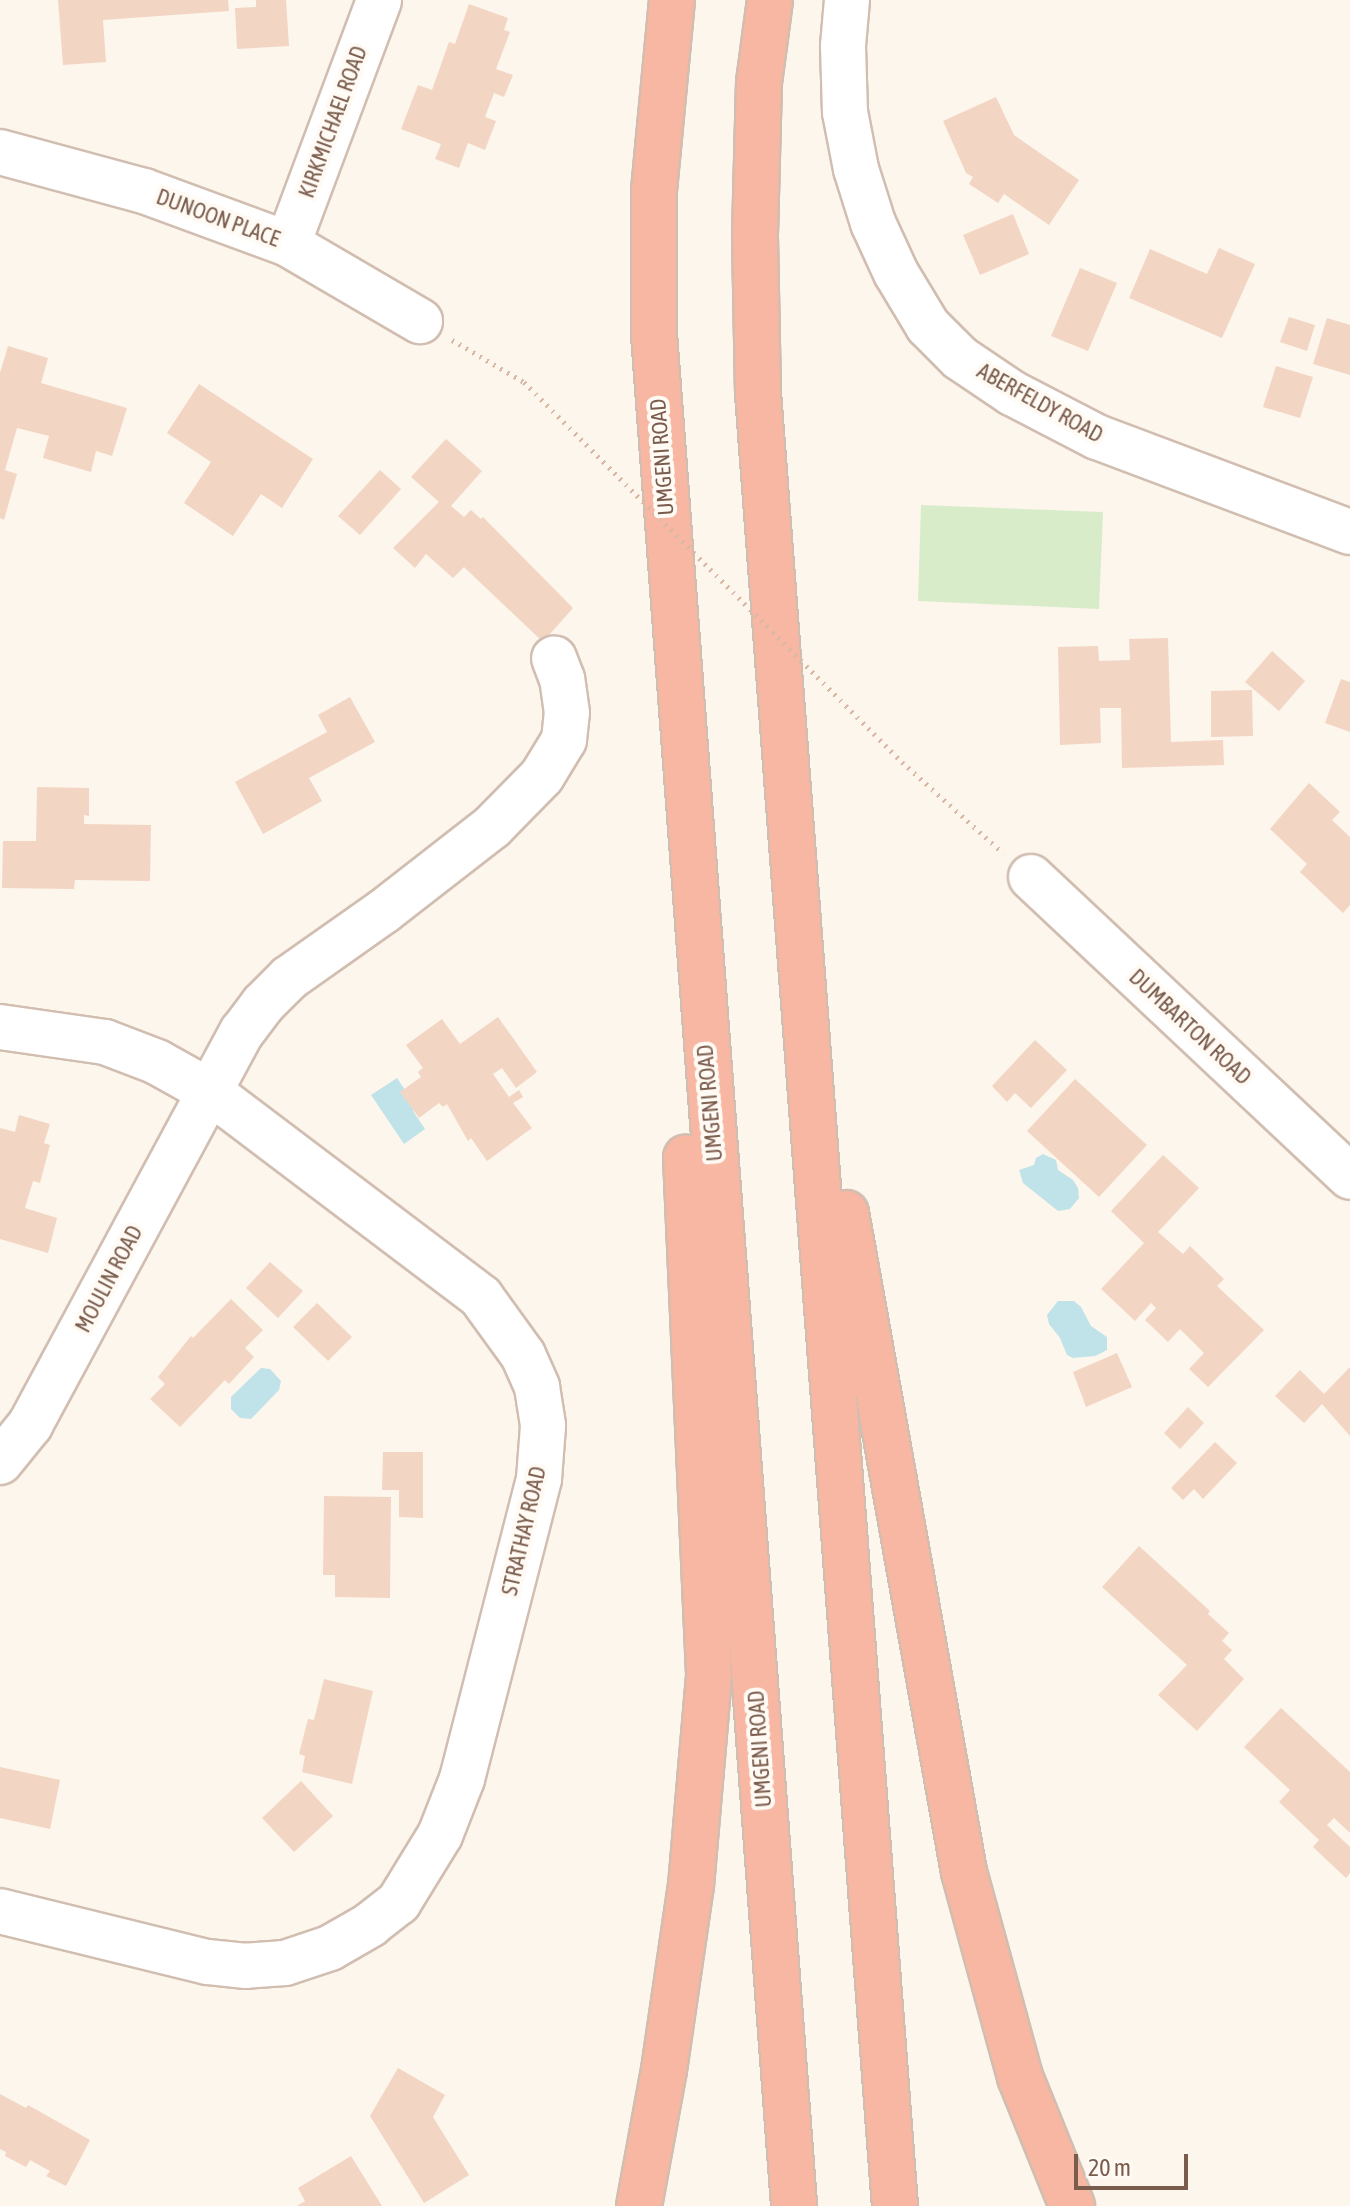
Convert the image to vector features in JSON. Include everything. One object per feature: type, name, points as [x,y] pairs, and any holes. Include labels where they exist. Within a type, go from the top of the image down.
[{"type":"highway","name":"UMGENI ROAD","points":[[672,0],[654,191],[654,334],[794,2206]]},
{"type":"highway","points":[[770,0],[759,82],[755,237],[758,393],[895,2206]]},
{"type":"highway","points":[[639,2206],[664,2070],[691,1886],[709,1674],[679,1019],[675,632]]},
{"type":"highway","points":[[802,951],[902,1539],[964,1872],[1020,2077],[1072,2206]]},
{"type":"street","name":"KIRKMICHAEL ROAD","points":[[288,244],[379,0]]},
{"type":"street","name":"ABERFELDY ROAD","points":[[847,0],[843,46],[845,112],[856,169],[873,223],[896,273],[928,326],[960,358],[1012,393],[1097,437],[1350,532]]},
{"type":"street","name":"DUNOON PLACE","points":[[0,152],[144,191],[288,244],[420,321]]},
{"type":"street","name":"MOULIN ROAD","points":[[0,1462],[30,1425],[242,1032],[289,978],[384,911],[492,827],[542,776],[564,740],[567,713],[562,679],[554,658]]},
{"type":"street","name":"DUMBARTON ROAD","points":[[1031,877],[1350,1177]]},
{"type":"street","name":"STRATHAY ROAD","points":[[0,1027],[105,1042],[157,1062],[209,1091],[481,1297],[523,1355],[537,1387],[543,1426],[539,1479],[462,1779],[440,1835],[399,1902],[330,1948],[285,1963],[233,1965],[207,1962],[0,1911]]},
{"type":"path","points":[[420,321],[524,382],[902,762],[1031,877]]},
{"type":"green space","points":[[921,505],[1103,512],[1099,609],[918,601]]},
{"type":"water","points":[[397,1078],[417,1108],[413,1111],[425,1129],[404,1144],[371,1095]]},
{"type":"water","points":[[1043,1154],[1056,1160],[1058,1170],[1073,1180],[1078,1188],[1079,1198],[1070,1209],[1058,1211],[1023,1183],[1019,1170],[1034,1165],[1036,1158]]},
{"type":"water","points":[[1058,1301],[1074,1301],[1081,1307],[1091,1326],[1107,1337],[1107,1350],[1095,1356],[1073,1358],[1067,1355],[1047,1315]]},
{"type":"water","points":[[261,1368],[270,1369],[281,1381],[279,1390],[251,1419],[240,1418],[231,1409],[231,1397]]},
{"type":"building","points":[[58,0],[228,0],[229,11],[103,20],[106,62],[63,65]]},
{"type":"building","points":[[256,0],[286,0],[289,46],[237,49],[235,8],[256,7]]},
{"type":"building","points":[[469,4],[508,18],[504,30],[510,32],[496,69],[513,75],[504,97],[494,93],[485,117],[496,121],[485,150],[468,143],[459,168],[435,159],[441,144],[401,129],[418,85],[432,90],[449,42],[455,44]]},
{"type":"building","points":[[996,97],[1014,135],[1079,180],[1049,225],[1004,194],[998,203],[969,184],[973,177],[966,173],[943,121]]},
{"type":"building","points":[[1013,214],[1029,254],[980,275],[963,235]]},
{"type":"building","points":[[1219,248],[1255,264],[1222,338],[1129,298],[1150,249],[1207,274]]},
{"type":"building","points":[[1080,268],[1117,283],[1088,351],[1051,336]]},
{"type":"building","points":[[1289,317],[1315,325],[1307,351],[1280,342]]},
{"type":"building","points":[[1327,318],[1350,325],[1350,375],[1313,364]]},
{"type":"building","points":[[8,346],[48,358],[41,383],[127,408],[112,456],[96,451],[91,472],[43,458],[49,436],[17,428],[5,470],[17,474],[4,520],[0,518],[0,373]]},
{"type":"building","points":[[1276,366],[1313,377],[1300,418],[1263,407]]},
{"type":"building","points":[[199,384],[313,459],[282,508],[261,494],[233,536],[184,503],[211,462],[167,433]]},
{"type":"building","points":[[446,439],[482,471],[451,506],[464,517],[471,510],[481,519],[483,517],[573,608],[543,642],[464,567],[453,578],[426,554],[415,568],[393,548],[439,502],[411,477]]},
{"type":"building","points":[[380,470],[401,489],[360,535],[338,516]]},
{"type":"building","points":[[1168,638],[1171,742],[1223,740],[1224,765],[1122,768],[1121,708],[1100,708],[1101,743],[1060,745],[1058,647],[1098,646],[1099,661],[1130,660],[1129,639]]},
{"type":"building","points":[[1272,651],[1305,681],[1279,711],[1245,682]]},
{"type":"building","points":[[1341,679],[1350,682],[1350,732],[1325,723]]},
{"type":"building","points":[[1252,690],[1253,736],[1211,737],[1211,691]]},
{"type":"building","points":[[350,697],[375,742],[309,778],[322,801],[263,834],[235,782],[327,732],[318,715]]},
{"type":"building","points":[[1309,783],[1340,812],[1332,820],[1350,837],[1350,905],[1343,913],[1300,872],[1307,864],[1270,829]]},
{"type":"building","points":[[37,787],[89,788],[89,816],[84,815],[84,824],[151,825],[150,881],[75,880],[74,889],[2,888],[3,841],[36,841]]},
{"type":"building","points":[[498,1017],[537,1072],[516,1088],[502,1068],[493,1074],[509,1097],[519,1090],[523,1097],[513,1103],[532,1128],[487,1161],[471,1138],[468,1141],[447,1104],[443,1107],[439,1103],[419,1118],[400,1092],[421,1077],[418,1072],[423,1068],[406,1045],[442,1019],[460,1044]]},
{"type":"building","points":[[1035,1040],[1067,1070],[1031,1108],[1015,1093],[1007,1102],[992,1086]]},
{"type":"building","points":[[1075,1079],[1147,1145],[1099,1197],[1027,1131]]},
{"type":"building","points":[[19,1115],[50,1124],[44,1143],[50,1145],[40,1183],[33,1181],[25,1208],[57,1218],[48,1253],[0,1239],[0,1128],[15,1132]]},
{"type":"building","points":[[1163,1155],[1199,1188],[1158,1232],[1183,1254],[1190,1246],[1224,1279],[1217,1286],[1264,1330],[1208,1387],[1189,1369],[1204,1353],[1180,1329],[1168,1342],[1145,1320],[1156,1308],[1151,1303],[1135,1321],[1101,1289],[1144,1243],[1111,1211]]},
{"type":"building","points":[[270,1262],[303,1291],[278,1318],[246,1288]]},
{"type":"building","points":[[231,1299],[263,1330],[245,1348],[254,1357],[229,1384],[225,1380],[180,1427],[150,1399],[165,1384],[158,1377],[191,1336],[193,1338]]},
{"type":"building","points":[[317,1303],[352,1337],[328,1361],[293,1327]]},
{"type":"building","points":[[1117,1353],[1132,1387],[1086,1407],[1073,1372]]},
{"type":"building","points":[[1350,1367],[1350,1436],[1322,1404],[1304,1423],[1275,1396],[1300,1370],[1324,1394]]},
{"type":"building","points":[[1188,1407],[1204,1423],[1180,1449],[1164,1433]]},
{"type":"building","points":[[1215,1442],[1237,1463],[1203,1499],[1194,1489],[1183,1500],[1171,1488]]},
{"type":"building","points":[[383,1452],[423,1452],[423,1518],[399,1517],[399,1490],[382,1490]]},
{"type":"building","points":[[324,1496],[391,1497],[390,1598],[335,1597],[335,1575],[323,1575]]},
{"type":"building","points":[[1139,1546],[1210,1611],[1208,1614],[1229,1633],[1222,1641],[1232,1650],[1224,1659],[1244,1679],[1197,1731],[1158,1695],[1187,1665],[1102,1587]]},
{"type":"building","points":[[324,1679],[373,1691],[352,1784],[302,1772],[305,1756],[299,1754],[308,1719],[314,1720]]},
{"type":"building","points":[[1281,1708],[1350,1772],[1350,1833],[1334,1818],[1327,1825],[1350,1847],[1350,1873],[1346,1878],[1313,1847],[1319,1840],[1279,1802],[1290,1790],[1244,1747]]},
{"type":"building","points":[[0,1767],[60,1780],[50,1829],[0,1818]]},
{"type":"building","points":[[301,1781],[333,1816],[294,1852],[262,1818]]},
{"type":"building","points":[[398,2068],[445,2095],[433,2117],[469,2175],[424,2203],[370,2116]]},
{"type":"building","points":[[0,2094],[26,2108],[28,2105],[90,2140],[66,2186],[46,2176],[50,2171],[30,2160],[26,2167],[5,2156],[6,2152],[0,2149]]},
{"type":"building","points":[[351,2156],[382,2206],[297,2206],[305,2201],[298,2188]]}]
